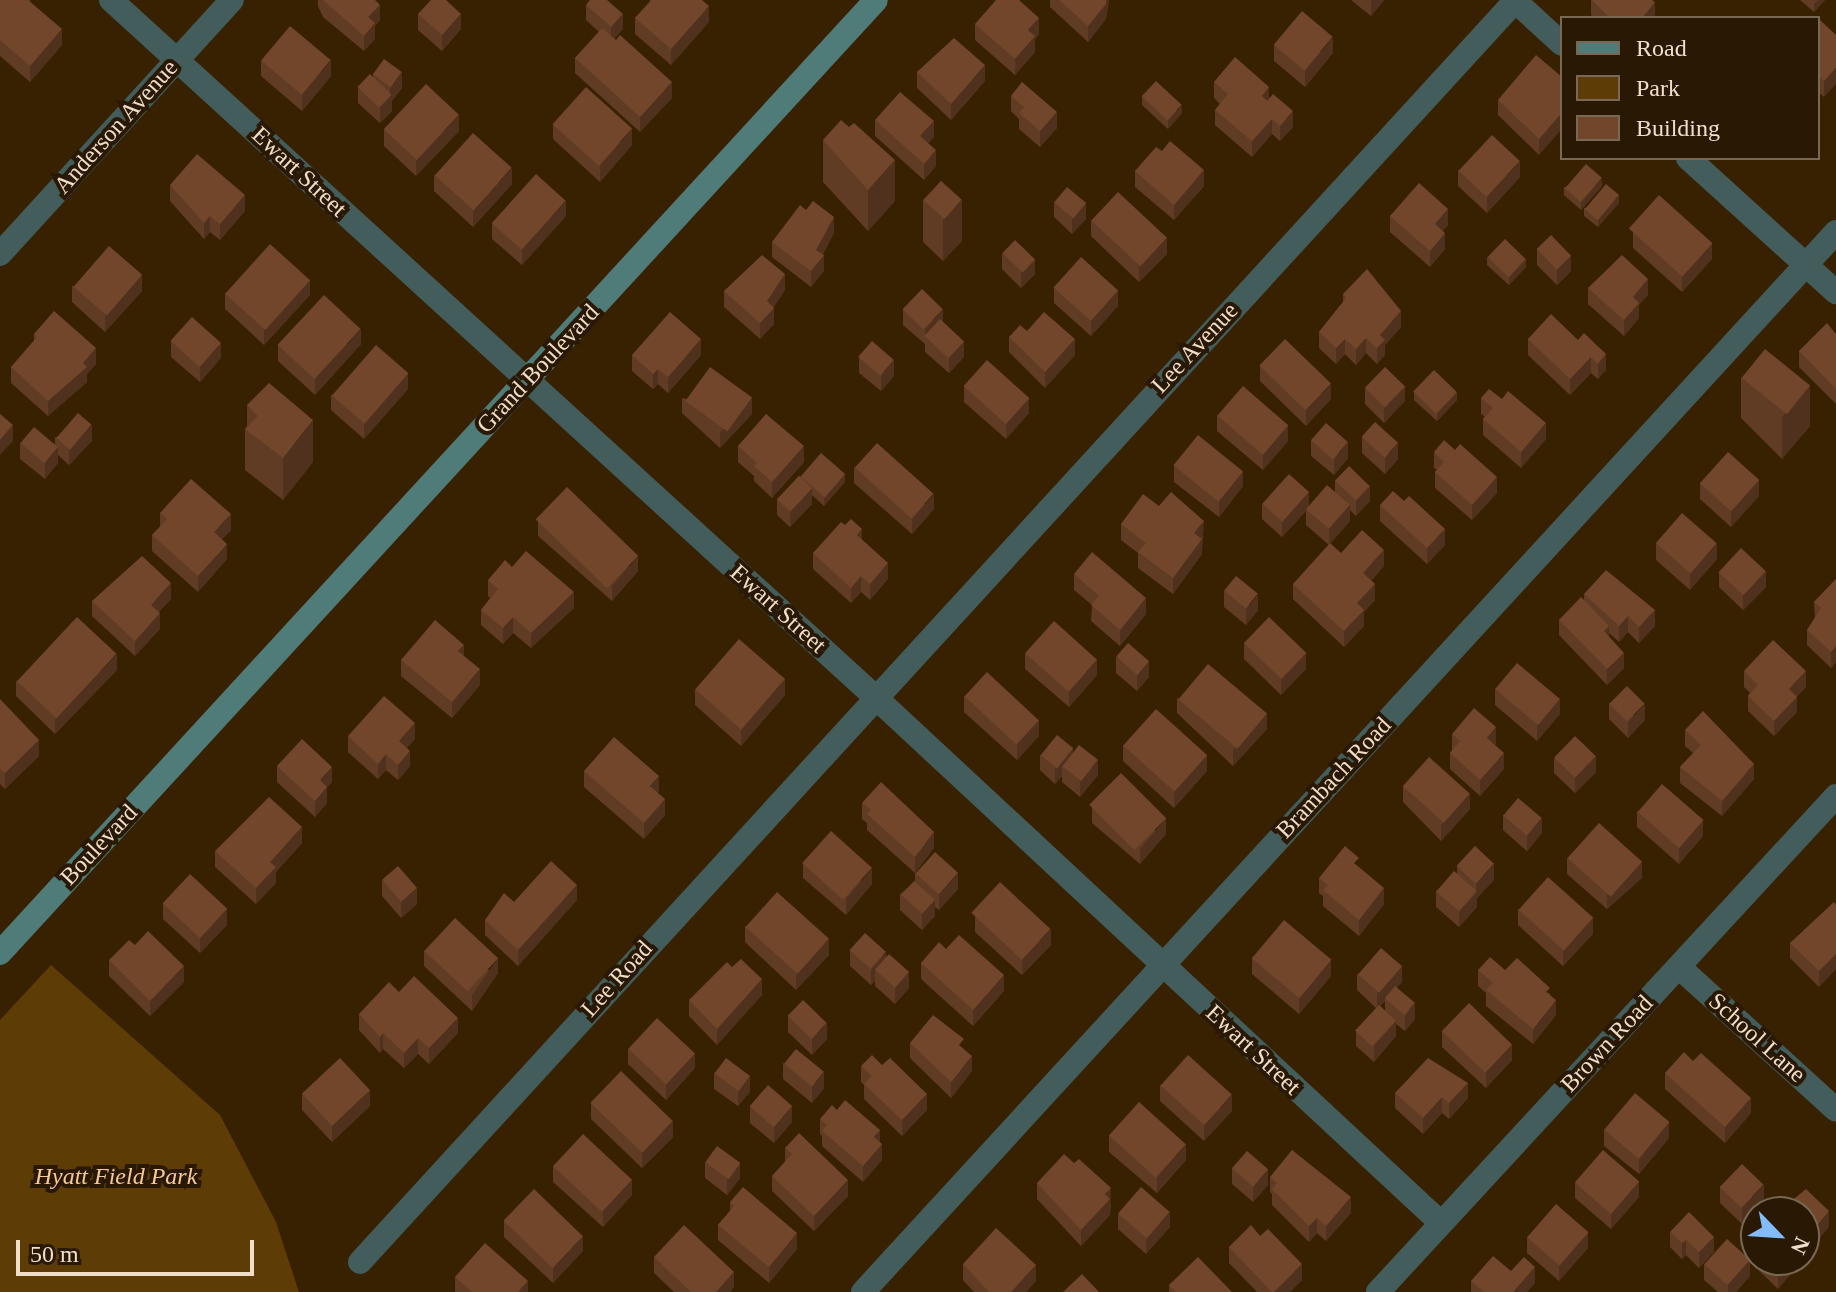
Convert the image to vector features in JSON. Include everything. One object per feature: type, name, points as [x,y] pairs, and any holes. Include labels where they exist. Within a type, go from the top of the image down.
[{"type":"street","name":"Ewart Street","points":[[111,0],[526,382],[874,696],[1441,1223]]},
{"type":"street","name":"Anderson Avenue","points":[[0,254],[232,0]]},
{"type":"street","name":"Grand Boulevard","points":[[199,736],[876,0]]},
{"type":"street","points":[[1515,0],[1560,42]]},
{"type":"street","name":"Lee Avenue","points":[[874,696],[1515,0]]},
{"type":"street","points":[[1690,160],[1836,292]]},
{"type":"street","name":"Brambach Road","points":[[863,1292],[1836,232]]},
{"type":"street","name":"Lee Road","points":[[360,1262],[874,696]]},
{"type":"street","name":"Boulevard","points":[[0,953],[199,736]]},
{"type":"street","name":"Brown Road","points":[[1378,1292],[1836,796]]},
{"type":"street","name":"School Lane","points":[[1679,967],[1836,1110]]},
{"type":"green space","name":"Hyatt Field Park","points":[[51,965],[220,1115],[276,1222],[299,1292],[0,1292],[0,1020]]},
{"type":"building","points":[[0,0],[28,0],[62,29],[30,66],[0,40]]},
{"type":"building","points":[[323,0],[375,0],[380,5],[368,17],[375,23],[364,36]]},
{"type":"building","points":[[431,0],[446,0],[461,14],[442,35],[418,14]]},
{"type":"building","points":[[590,0],[607,0],[623,14],[611,27],[586,5]]},
{"type":"building","points":[[652,0],[702,0],[709,6],[671,49],[635,18]]},
{"type":"building","points":[[996,0],[1019,0],[1039,18],[1028,30],[1035,36],[1015,59],[975,24]]},
{"type":"building","points":[[1059,0],[1106,0],[1106,4],[1088,26]]},
{"type":"building","points":[[1592,0],[1655,2],[1644,16],[1608,16]]},
{"type":"building","points":[[1302,11],[1333,37],[1304,70],[1274,45]]},
{"type":"building","points":[[1820,20],[1836,35],[1836,68],[1824,81],[1820,78]]},
{"type":"building","points":[[290,26],[331,60],[302,95],[261,60]]},
{"type":"building","points":[[602,28],[616,40],[620,35],[672,82],[640,117],[575,58]]},
{"type":"building","points":[[954,38],[985,65],[951,104],[917,72]]},
{"type":"building","points":[[1536,55],[1560,75],[1560,115],[1539,139],[1498,100]]},
{"type":"building","points":[[1235,57],[1269,87],[1262,96],[1267,101],[1273,94],[1293,111],[1280,126],[1272,119],[1252,141],[1215,110],[1228,94],[1214,82]]},
{"type":"building","points":[[384,59],[402,72],[391,87],[373,74]]},
{"type":"building","points":[[370,74],[392,95],[379,108],[357,87]]},
{"type":"building","points":[[1156,81],[1182,105],[1167,120],[1142,96]]},
{"type":"building","points":[[1022,82],[1057,112],[1040,131],[1019,113],[1024,107],[1011,96]]},
{"type":"building","points":[[426,84],[459,115],[417,160],[384,129]]},
{"type":"building","points":[[586,87],[632,128],[599,166],[553,124]]},
{"type":"building","points":[[900,92],[934,121],[920,136],[936,150],[924,164],[875,120]]},
{"type":"building","points":[[841,120],[849,127],[854,123],[895,160],[868,190],[823,140]]},
{"type":"building","points":[[473,133],[512,168],[474,210],[435,175]]},
{"type":"building","points":[[1492,135],[1520,161],[1486,197],[1459,171]]},
{"type":"building","points":[[1170,141],[1204,170],[1174,205],[1135,171],[1156,147],[1162,151]]},
{"type":"building","points":[[197,154],[245,195],[220,224],[210,216],[204,223],[170,185]]},
{"type":"building","points":[[1586,164],[1602,178],[1581,202],[1565,188]]},
{"type":"building","points":[[536,174],[566,201],[522,250],[492,223]]},
{"type":"building","points":[[941,181],[962,200],[944,219],[924,200]]},
{"type":"building","points":[[1419,183],[1448,209],[1435,224],[1445,233],[1430,251],[1390,216]]},
{"type":"building","points":[[1606,184],[1619,195],[1598,220],[1585,209]]},
{"type":"building","points":[[1067,187],[1086,203],[1073,218],[1054,202]]},
{"type":"building","points":[[1118,192],[1167,238],[1140,266],[1091,221]]},
{"type":"building","points":[[1659,195],[1713,243],[1682,277],[1629,228]]},
{"type":"building","points":[[813,201],[834,217],[816,250],[824,255],[811,271],[772,242],[800,205],[806,210]]},
{"type":"building","points":[[1551,235],[1571,256],[1557,270],[1537,249]]},
{"type":"building","points":[[1505,239],[1526,259],[1508,277],[1488,257]]},
{"type":"building","points":[[1015,240],[1035,259],[1023,272],[1002,253]]},
{"type":"building","points":[[270,244],[310,280],[265,330],[225,294]]},
{"type":"building","points":[[109,246],[142,275],[107,316],[74,287]]},
{"type":"building","points":[[762,255],[785,274],[767,301],[774,308],[760,323],[724,291]]},
{"type":"building","points":[[1622,255],[1648,279],[1633,297],[1639,303],[1624,320],[1588,288]]},
{"type":"building","points":[[1081,257],[1118,290],[1091,321],[1054,287]]},
{"type":"building","points":[[1367,269],[1401,311],[1380,335],[1385,340],[1377,348],[1366,338],[1356,349],[1345,339],[1336,348],[1319,332],[1346,298],[1343,294]]},
{"type":"building","points":[[922,289],[943,309],[923,329],[903,309]]},
{"type":"building","points":[[324,295],[361,329],[314,379],[278,345]]},
{"type":"building","points":[[54,311],[96,348],[83,363],[87,367],[48,401],[11,367]]},
{"type":"building","points":[[670,312],[701,339],[668,377],[658,369],[653,374],[632,355]]},
{"type":"building","points":[[1044,312],[1075,339],[1045,372],[1009,337],[1020,325],[1027,331]]},
{"type":"building","points":[[1551,314],[1578,340],[1584,333],[1606,354],[1598,364],[1591,357],[1570,379],[1528,339]]},
{"type":"building","points":[[192,317],[221,343],[200,367],[171,341]]},
{"type":"building","points":[[940,319],[964,342],[948,358],[924,336]]},
{"type":"building","points":[[1827,323],[1836,334],[1836,389],[1799,351]]},
{"type":"building","points":[[1285,339],[1331,383],[1305,410],[1259,366]]},
{"type":"building","points":[[872,341],[894,360],[880,376],[858,357]]},
{"type":"building","points":[[376,345],[408,373],[364,424],[332,396]]},
{"type":"building","points":[[1765,349],[1810,386],[1787,414],[1742,378]]},
{"type":"building","points":[[987,360],[1029,398],[1006,424],[964,386]]},
{"type":"building","points":[[710,367],[752,398],[727,432],[685,401]]},
{"type":"building","points":[[1385,367],[1405,386],[1385,407],[1365,388]]},
{"type":"building","points":[[1434,370],[1457,392],[1436,414],[1413,392]]},
{"type":"building","points":[[269,383],[313,420],[283,458],[245,429],[258,416],[247,405]]},
{"type":"building","points":[[1243,386],[1288,425],[1263,455],[1217,415]]},
{"type":"building","points":[[1489,389],[1502,399],[1508,391],[1546,423],[1521,452],[1483,419],[1493,408],[1481,398]]},
{"type":"building","points":[[78,413],[92,425],[70,450],[56,438]]},
{"type":"building","points":[[0,414],[13,425],[0,440]]},
{"type":"building","points":[[766,414],[804,446],[772,482],[738,446]]},
{"type":"building","points":[[1375,422],[1398,443],[1385,458],[1362,437]]},
{"type":"building","points":[[1326,423],[1348,442],[1333,459],[1311,440]]},
{"type":"building","points":[[34,427],[58,447],[44,463],[21,443]]},
{"type":"building","points":[[1198,435],[1243,472],[1219,502],[1173,465]]},
{"type":"building","points":[[1444,440],[1455,450],[1460,444],[1497,477],[1472,505],[1435,472],[1444,462],[1434,452]]},
{"type":"building","points":[[877,443],[933,494],[911,518],[855,468]]},
{"type":"building","points":[[1728,452],[1759,480],[1731,511],[1700,483]]},
{"type":"building","points":[[821,453],[845,474],[825,497],[801,476]]},
{"type":"building","points":[[1349,466],[1370,486],[1356,501],[1335,480]]},
{"type":"building","points":[[1289,474],[1309,492],[1282,522],[1262,504]]},
{"type":"building","points":[[799,476],[812,488],[790,512],[777,499]]},
{"type":"building","points":[[191,479],[231,514],[214,532],[227,544],[198,576],[152,535],[167,519],[160,513]]},
{"type":"building","points":[[1327,485],[1350,505],[1329,529],[1306,509]]},
{"type":"building","points":[[567,487],[638,556],[607,588],[536,519]]},
{"type":"building","points":[[1393,491],[1404,501],[1409,496],[1445,529],[1427,548],[1380,505]]},
{"type":"building","points":[[1171,492],[1204,521],[1194,533],[1202,539],[1173,578],[1138,552],[1146,543],[1121,524],[1143,494],[1159,506]]},
{"type":"building","points":[[1682,513],[1717,543],[1690,573],[1656,543]]},
{"type":"building","points":[[851,519],[862,529],[857,535],[888,563],[870,584],[861,576],[851,588],[813,553],[841,522],[845,525]]},
{"type":"building","points":[[1362,530],[1384,550],[1363,573],[1375,584],[1357,603],[1364,610],[1344,631],[1293,584],[1330,543],[1341,553]]},
{"type":"building","points":[[1741,548],[1766,571],[1743,595],[1718,572]]},
{"type":"building","points":[[526,551],[574,592],[531,633],[513,617],[503,628],[481,610],[498,589],[488,580],[505,560],[512,567]]},
{"type":"building","points":[[1092,552],[1146,598],[1120,630],[1091,605],[1099,596],[1074,574]]},
{"type":"building","points":[[142,556],[171,583],[151,605],[160,613],[135,641],[92,601]]},
{"type":"building","points":[[1606,570],[1655,610],[1639,627],[1628,616],[1619,626],[1584,594]]},
{"type":"building","points":[[1236,576],[1258,594],[1246,608],[1224,591]]},
{"type":"building","points":[[1836,579],[1836,646],[1831,652],[1807,630],[1821,608],[1814,602]]},
{"type":"building","points":[[1581,597],[1609,626],[1604,631],[1624,653],[1607,669],[1559,620]]},
{"type":"building","points":[[77,617],[116,654],[56,718],[17,681]]},
{"type":"building","points":[[1269,617],[1306,653],[1281,679],[1244,643]]},
{"type":"building","points":[[435,620],[464,645],[458,651],[480,669],[452,702],[401,660]]},
{"type":"building","points":[[1054,621],[1097,660],[1068,692],[1025,653]]},
{"type":"building","points":[[739,639],[785,679],[741,730],[695,690]]},
{"type":"building","points":[[1773,640],[1806,671],[1789,689],[1797,697],[1774,721],[1748,696],[1758,685],[1744,671]]},
{"type":"building","points":[[1128,643],[1149,661],[1137,675],[1116,657]]},
{"type":"building","points":[[1517,663],[1560,699],[1538,725],[1495,689]]},
{"type":"building","points":[[1208,664],[1267,713],[1237,749],[1178,699]]},
{"type":"building","points":[[987,672],[1039,720],[1016,745],[964,696]]},
{"type":"building","points":[[1627,686],[1645,704],[1627,721],[1609,704]]},
{"type":"building","points":[[384,696],[415,723],[399,741],[410,751],[398,765],[386,754],[378,764],[348,736]]},
{"type":"building","points":[[0,699],[39,740],[5,773],[0,769]]},
{"type":"building","points":[[1474,708],[1496,727],[1487,738],[1504,753],[1480,780],[1450,753],[1460,741],[1452,734]]},
{"type":"building","points":[[1156,709],[1207,755],[1174,792],[1123,745]]},
{"type":"building","points":[[1703,711],[1754,764],[1722,801],[1680,767],[1701,745],[1685,730]]},
{"type":"building","points":[[1057,735],[1073,748],[1057,768],[1041,755]]},
{"type":"building","points":[[1575,736],[1596,756],[1575,778],[1554,758]]},
{"type":"building","points":[[614,737],[659,776],[650,786],[665,799],[644,823],[584,771]]},
{"type":"building","points":[[302,739],[332,767],[320,780],[327,787],[315,801],[277,766]]},
{"type":"building","points":[[1079,745],[1098,760],[1081,781],[1062,766]]},
{"type":"building","points":[[1429,757],[1470,794],[1444,823],[1403,786]]},
{"type":"building","points":[[1121,773],[1166,818],[1134,850],[1089,805]]},
{"type":"building","points":[[881,782],[934,832],[915,857],[867,814],[871,810],[862,803]]},
{"type":"building","points":[[1662,784],[1704,820],[1679,848],[1638,812]]},
{"type":"building","points":[[269,797],[302,827],[270,862],[276,867],[256,888],[215,851]]},
{"type":"building","points":[[1518,798],[1542,818],[1527,836],[1503,816]]},
{"type":"building","points":[[1599,823],[1642,862],[1611,897],[1568,858]]},
{"type":"building","points":[[831,831],[872,868],[843,900],[802,863]]},
{"type":"building","points":[[1345,846],[1359,858],[1354,863],[1384,888],[1359,920],[1323,890],[1328,885],[1319,878]]},
{"type":"building","points":[[1475,846],[1494,864],[1476,883],[1457,866]]},
{"type":"building","points":[[935,852],[958,873],[939,894],[916,874]]},
{"type":"building","points":[[551,861],[577,885],[518,950],[485,920],[504,893],[514,902]]},
{"type":"building","points":[[398,866],[417,888],[401,902],[382,880]]},
{"type":"building","points":[[1454,871],[1477,891],[1459,911],[1436,891]]},
{"type":"building","points":[[190,874],[227,909],[200,938],[163,903]]},
{"type":"building","points":[[1548,877],[1593,918],[1564,951],[1519,910]]},
{"type":"building","points":[[914,881],[935,900],[922,914],[901,895]]},
{"type":"building","points":[[1000,882],[1050,929],[1022,960],[971,913]]},
{"type":"building","points":[[777,892],[829,939],[798,974],[746,927]]},
{"type":"building","points":[[1834,902],[1836,954],[1819,971],[1790,943]]},
{"type":"building","points":[[455,918],[498,958],[467,991],[424,951]]},
{"type":"building","points":[[1284,920],[1331,960],[1299,998],[1252,958]]},
{"type":"building","points":[[148,931],[184,966],[150,1001],[109,960],[129,940],[135,945]]},
{"type":"building","points":[[865,933],[886,952],[870,969],[850,950]]},
{"type":"building","points":[[959,935],[1004,975],[973,1010],[921,963],[939,942],[946,949]]},
{"type":"building","points":[[1381,948],[1402,966],[1379,993],[1358,974]]},
{"type":"building","points":[[889,954],[909,972],[895,988],[875,970]]},
{"type":"building","points":[[1490,957],[1505,970],[1517,958],[1550,988],[1546,992],[1556,1000],[1533,1029],[1486,990],[1493,983],[1478,970]]},
{"type":"building","points":[[741,959],[762,979],[717,1029],[689,1000],[727,962],[732,967]]},
{"type":"building","points":[[414,976],[458,1018],[429,1048],[418,1038],[404,1053],[383,1033],[380,1037],[359,1014],[389,982],[399,992]]},
{"type":"building","points":[[1395,986],[1415,1003],[1405,1015],[1385,998]]},
{"type":"building","points":[[803,1000],[827,1023],[811,1039],[788,1016]]},
{"type":"building","points":[[1469,1003],[1512,1045],[1485,1073],[1442,1031]]},
{"type":"building","points":[[1379,1005],[1396,1021],[1372,1046],[1355,1031]]},
{"type":"building","points":[[933,1015],[964,1039],[959,1045],[972,1056],[951,1082],[910,1043]]},
{"type":"building","points":[[657,1018],[695,1053],[666,1084],[628,1049]]},
{"type":"building","points":[[796,1049],[824,1072],[812,1086],[784,1064]]},
{"type":"building","points":[[1684,1052],[1693,1061],[1701,1053],[1751,1098],[1725,1127],[1665,1073]]},
{"type":"building","points":[[872,1055],[882,1065],[890,1058],[927,1094],[902,1120],[864,1084],[872,1076],[861,1066]]},
{"type":"building","points":[[1188,1055],[1232,1094],[1204,1125],[1161,1085]]},
{"type":"building","points":[[340,1058],[370,1090],[332,1126],[302,1093]]},
{"type":"building","points":[[726,1058],[750,1076],[739,1091],[715,1073]]},
{"type":"building","points":[[1428,1058],[1468,1083],[1449,1103],[1442,1097],[1423,1118],[1395,1093]]},
{"type":"building","points":[[621,1071],[673,1121],[642,1153],[590,1103]]},
{"type":"building","points":[[768,1085],[792,1106],[774,1127],[750,1106]]},
{"type":"building","points":[[1635,1093],[1669,1122],[1639,1159],[1604,1130]]},
{"type":"building","points":[[845,1100],[880,1130],[874,1137],[882,1144],[863,1166],[822,1131],[827,1125],[820,1119],[832,1105],[837,1110]]},
{"type":"building","points":[[1139,1102],[1186,1144],[1156,1178],[1109,1135]]},
{"type":"building","points":[[799,1133],[848,1180],[814,1216],[772,1176],[792,1154],[785,1148]]},
{"type":"building","points":[[583,1134],[632,1180],[602,1212],[553,1166]]},
{"type":"building","points":[[717,1146],[740,1163],[729,1179],[705,1162]]},
{"type":"building","points":[[1292,1150],[1351,1197],[1326,1226],[1317,1218],[1309,1226],[1272,1189],[1277,1183],[1270,1177]]},
{"type":"building","points":[[1603,1150],[1639,1181],[1611,1214],[1575,1182]]},
{"type":"building","points":[[1247,1151],[1268,1169],[1253,1187],[1232,1168]]},
{"type":"building","points":[[1064,1154],[1074,1163],[1079,1159],[1111,1188],[1105,1194],[1110,1199],[1081,1230],[1037,1183]]},
{"type":"building","points":[[1742,1164],[1764,1185],[1753,1196],[1740,1196],[1740,1207],[1720,1187]]},
{"type":"building","points":[[743,1187],[797,1233],[769,1267],[718,1225],[734,1206],[730,1202]]},
{"type":"building","points":[[1141,1187],[1170,1212],[1147,1238],[1118,1213]]},
{"type":"building","points":[[534,1189],[583,1236],[552,1268],[503,1221]]},
{"type":"building","points":[[1806,1189],[1813,1196],[1797,1196]]},
{"type":"building","points":[[1820,1202],[1829,1211],[1820,1222]]},
{"type":"building","points":[[1556,1204],[1588,1232],[1560,1265],[1527,1237]]},
{"type":"building","points":[[1689,1212],[1714,1237],[1699,1252],[1686,1240],[1682,1243],[1670,1232]]},
{"type":"building","points":[[684,1225],[734,1272],[716,1292],[691,1292],[654,1257]]},
{"type":"building","points":[[1251,1225],[1260,1236],[1268,1229],[1302,1264],[1274,1292],[1229,1247]]},
{"type":"building","points":[[996,1228],[1036,1265],[1011,1292],[989,1292],[963,1264]]},
{"type":"building","points":[[1727,1239],[1740,1251],[1740,1271],[1727,1285],[1704,1264]]},
{"type":"building","points":[[485,1243],[528,1281],[518,1292],[472,1292],[455,1277]]},
{"type":"building","points":[[1493,1256],[1511,1271],[1524,1257],[1535,1267],[1513,1292],[1484,1292],[1471,1281]]},
{"type":"building","points":[[1198,1257],[1232,1292],[1176,1292],[1169,1285]]},
{"type":"building","points":[[1082,1274],[1099,1292],[1063,1292]]}]
